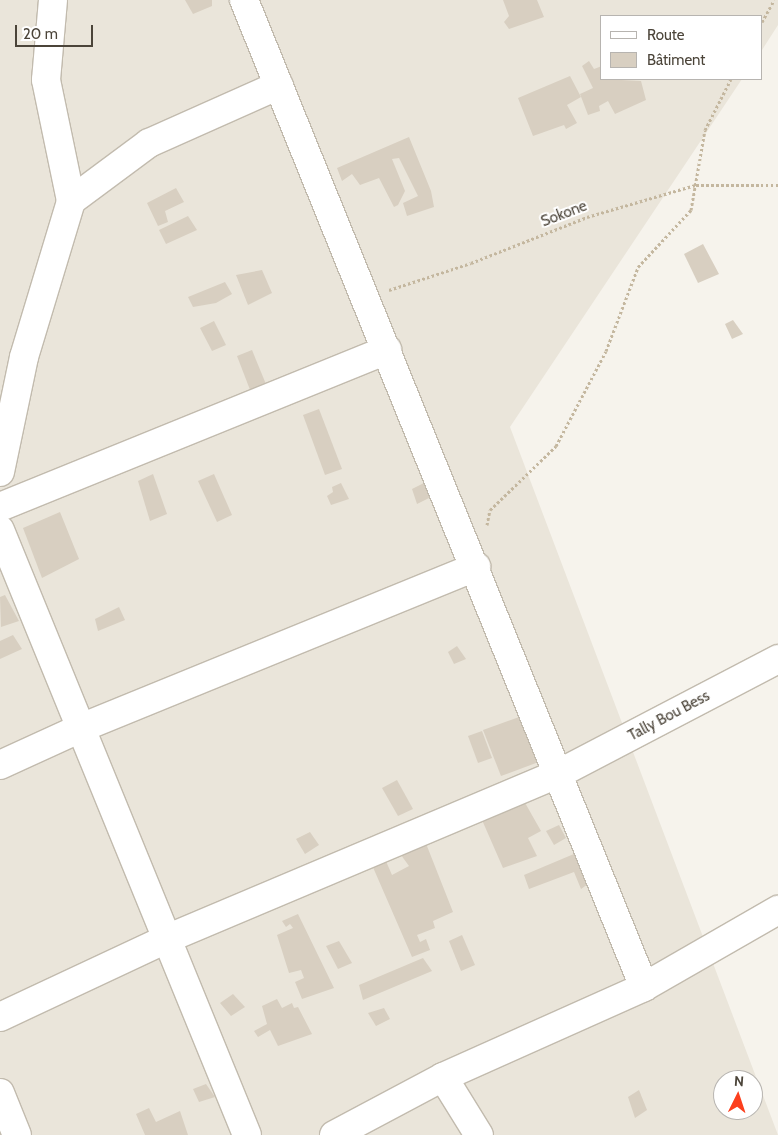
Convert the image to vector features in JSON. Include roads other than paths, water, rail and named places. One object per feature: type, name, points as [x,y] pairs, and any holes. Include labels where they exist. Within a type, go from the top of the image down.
[{"type":"street","points":[[0,472],[24,357],[71,201],[46,80],[53,0]]},
{"type":"street","points":[[244,0],[560,773],[644,987]]},
{"type":"street","points":[[71,201],[150,143],[279,85]]},
{"type":"street","points":[[0,507],[387,350]]},
{"type":"street","points":[[0,530],[169,938],[248,1135]]},
{"type":"street","points":[[0,765],[81,728],[476,567]]},
{"type":"street","name":"Tally Bou Bess","points":[[0,1017],[169,938],[560,773],[778,659]]},
{"type":"street","points":[[334,1135],[443,1077],[644,987],[778,910]]},
{"type":"street","points":[[443,1077],[479,1135]]},
{"type":"street","points":[[0,1094],[17,1135]]}]
